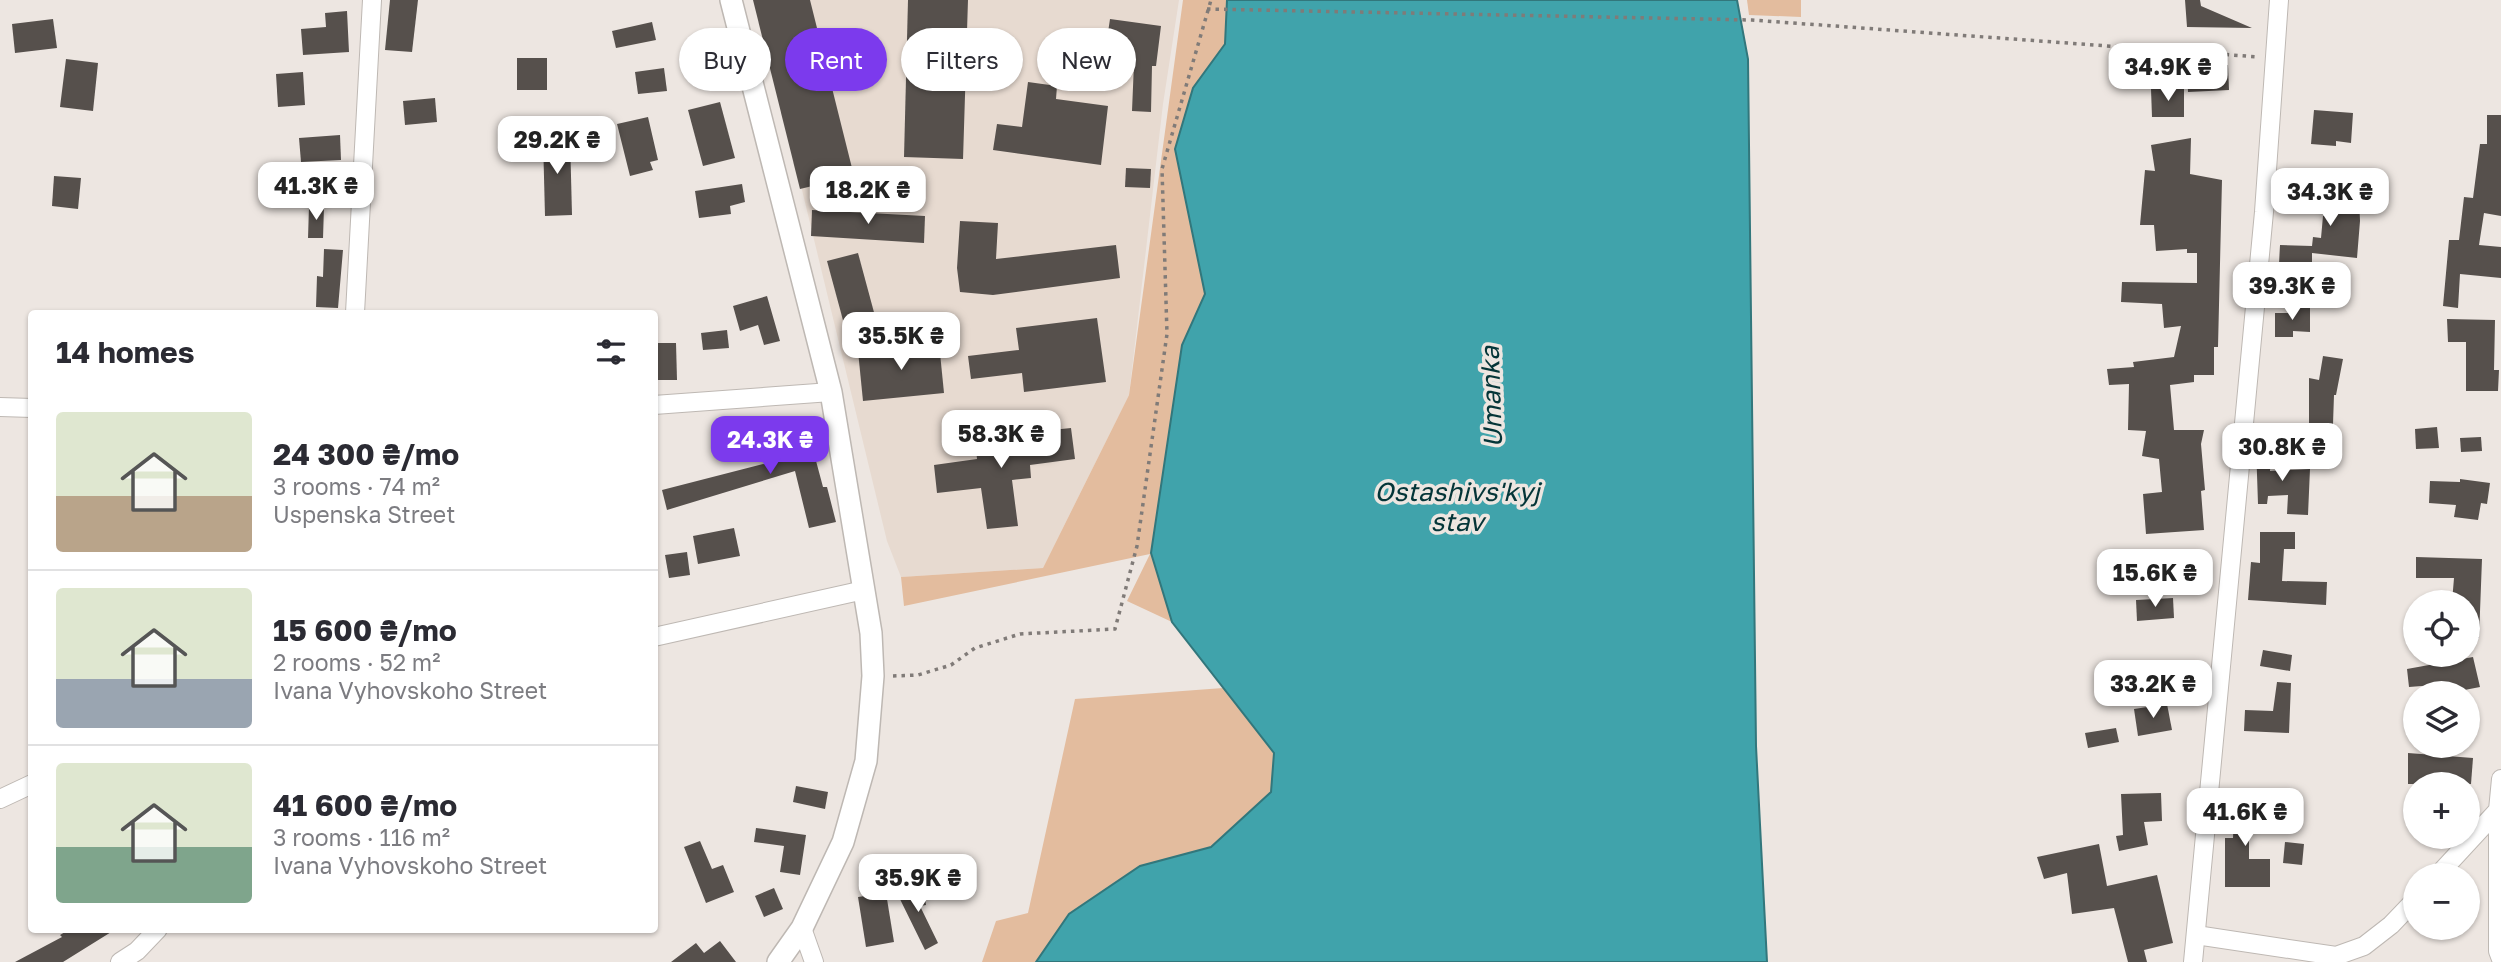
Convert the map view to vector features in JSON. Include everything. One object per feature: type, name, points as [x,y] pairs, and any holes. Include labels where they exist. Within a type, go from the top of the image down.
[{"type":"street","points":[[355,310],[372,0]]},
{"type":"street","points":[[731,0],[831,392],[864,590],[873,676],[872,718],[857,802],[839,852],[802,928],[778,962]]},
{"type":"street","points":[[2193,962],[2264,212],[2279,0]]},
{"type":"street","points":[[658,405],[831,392]]},
{"type":"street","points":[[0,407],[28,408]]},
{"type":"street","points":[[658,636],[864,590]]},
{"type":"street","points":[[2501,779],[2498,810],[2498,951],[2501,959]]},
{"type":"street","points":[[0,799],[28,786]]},
{"type":"street","points":[[2449,863],[2498,810]]},
{"type":"street","points":[[2196,935],[2336,956],[2364,946],[2403,912]]},
{"type":"street","points":[[802,928],[814,962]]},
{"type":"street","points":[[120,962],[137,951],[154,933]]},
{"type":"path","points":[[873,676],[918,675],[951,665],[975,648],[1020,634],[1115,629],[1137,546],[1167,334],[1162,169],[1211,0]]},
{"type":"path","points":[[1207,9],[1752,20],[2275,59]]},
{"type":"shaded area","points":[[756,0],[1179,0],[1163,104],[1129,395],[1043,568],[901,577],[887,541],[771,62],[771,28],[763,28]]},
{"type":"shaded area","points":[[1183,0],[1227,0],[1225,44],[1193,88],[1175,149],[1205,294],[1182,345],[1151,553],[1172,622],[1127,601],[1150,554],[904,606],[901,577],[1043,568],[1129,395]]},
{"type":"shaded area","points":[[1747,0],[1801,0],[1801,17],[1749,15]]},
{"type":"shaded area","points":[[1223,688],[1274,753],[1271,792],[1211,847],[1140,866],[1069,914],[1036,962],[982,962],[996,921],[1028,913],[1075,699]]},
{"type":"water","name":"Ostashivs'kyj stav","points":[[1227,0],[1737,0],[1748,59],[1756,746],[1767,962],[1036,962],[1069,914],[1140,866],[1211,847],[1271,792],[1274,753],[1172,622],[1151,553],[1182,345],[1205,294],[1175,149],[1193,88],[1225,44]]},
{"type":"building","points":[[390,0],[418,0],[412,52],[385,50]]},
{"type":"building","points":[[753,0],[810,0],[817,28],[785,28],[785,91],[833,91],[854,176],[800,189],[771,72],[771,28],[760,28]]},
{"type":"building","points":[[908,0],[968,0],[967,28],[907,28]]},
{"type":"building","points":[[2185,0],[2200,0],[2201,6],[2252,28],[2187,27]]},
{"type":"building","points":[[347,11],[349,52],[303,55],[301,29],[326,27],[325,13]]},
{"type":"building","points":[[53,19],[57,48],[15,53],[12,24]]},
{"type":"building","points":[[1110,19],[1161,26],[1156,66],[1152,66],[1151,112],[1132,111],[1133,91],[1136,91],[1136,28],[1109,28]]},
{"type":"building","points":[[652,22],[656,40],[616,48],[612,31]]},
{"type":"building","points":[[517,58],[547,58],[547,90],[517,90]]},
{"type":"building","points":[[66,59],[98,63],[93,111],[60,107]]},
{"type":"building","points":[[2228,65],[2229,90],[2188,92],[2187,67]]},
{"type":"building","points":[[664,68],[667,91],[638,94],[635,72]]},
{"type":"building","points":[[303,72],[305,105],[278,107],[276,74]]},
{"type":"building","points":[[1028,82],[1037,83],[1037,91],[1057,91],[1056,99],[1108,106],[1101,165],[993,150],[997,124],[1022,127]]},
{"type":"building","points":[[2151,89],[2184,89],[2184,117],[2152,117]]},
{"type":"building","points":[[906,91],[965,91],[963,159],[904,157]]},
{"type":"building","points":[[435,98],[437,122],[405,125],[403,101]]},
{"type":"building","points":[[720,102],[735,158],[703,166],[688,110]]},
{"type":"building","points":[[2314,110],[2353,113],[2351,143],[2336,141],[2336,146],[2311,144]]},
{"type":"building","points":[[2487,115],[2501,115],[2501,216],[2484,213],[2479,245],[2501,247],[2501,278],[2460,274],[2458,308],[2443,306],[2449,240],[2459,240],[2464,197],[2473,198],[2480,144],[2487,144]]},
{"type":"building","points":[[648,117],[658,160],[650,162],[653,170],[630,176],[617,124]]},
{"type":"building","points":[[340,135],[341,160],[301,162],[299,138]]},
{"type":"building","points":[[570,137],[572,215],[545,216],[543,138]]},
{"type":"building","points":[[2191,138],[2190,174],[2222,180],[2218,347],[2214,347],[2214,375],[2194,375],[2194,382],[2170,385],[2174,430],[2204,430],[2201,444],[2205,490],[2201,491],[2204,530],[2146,534],[2143,494],[2162,492],[2159,459],[2142,456],[2146,431],[2128,430],[2129,384],[2109,385],[2107,369],[2134,367],[2133,362],[2174,357],[2181,326],[2164,328],[2162,304],[2121,302],[2122,282],[2197,283],[2197,253],[2187,253],[2187,249],[2156,251],[2154,225],[2140,225],[2145,170],[2155,171],[2151,145]]},
{"type":"building","points":[[1126,168],[1151,169],[1150,188],[1125,187]]},
{"type":"building","points":[[2358,174],[2360,221],[2357,258],[2312,253],[2312,288],[2298,287],[2298,265],[2279,264],[2280,245],[2312,246],[2313,237],[2321,238],[2323,216],[2326,216],[2324,176]]},
{"type":"building","points":[[54,176],[81,178],[78,209],[52,206]]},
{"type":"building","points":[[742,184],[745,202],[730,206],[731,214],[699,218],[695,191]]},
{"type":"building","points":[[309,206],[324,206],[323,238],[308,238]]},
{"type":"building","points":[[812,210],[925,216],[924,243],[811,236]]},
{"type":"building","points":[[960,221],[998,223],[996,259],[1116,245],[1120,278],[993,295],[960,292],[957,268]]},
{"type":"building","points":[[324,249],[343,250],[338,308],[316,307],[317,276],[323,277]]},
{"type":"building","points":[[858,253],[875,316],[844,324],[827,261]]},
{"type":"building","points":[[767,296],[780,341],[764,345],[758,325],[740,331],[733,306]]},
{"type":"building","points":[[2293,308],[2310,308],[2310,332],[2293,331],[2293,337],[2275,337],[2275,313],[2293,313]]},
{"type":"building","points":[[1097,318],[1106,382],[1024,392],[1022,373],[971,379],[968,356],[1019,350],[1016,328]]},
{"type":"building","points":[[2447,319],[2495,320],[2494,370],[2499,370],[2498,391],[2466,391],[2466,342],[2448,342]]},
{"type":"building","points":[[727,330],[729,348],[703,350],[701,333]]},
{"type":"building","points":[[658,343],[676,343],[677,380],[658,380]]},
{"type":"building","points":[[939,343],[944,393],[863,401],[858,351]]},
{"type":"building","points":[[2323,356],[2343,359],[2334,395],[2333,424],[2309,424],[2309,378],[2319,380]]},
{"type":"building","points":[[804,416],[823,487],[827,487],[836,522],[809,528],[795,471],[667,510],[662,490],[783,459],[774,423]]},
{"type":"building","points":[[1008,425],[1011,451],[1044,447],[1042,431],[1071,428],[1075,459],[1030,465],[1031,478],[1012,480],[1018,526],[987,529],[981,488],[937,493],[934,465],[977,459],[974,429]]},
{"type":"building","points":[[2437,427],[2439,448],[2416,449],[2415,429]]},
{"type":"building","points":[[2481,437],[2482,451],[2461,452],[2460,438]]},
{"type":"building","points":[[2256,445],[2272,446],[2270,471],[2310,469],[2308,515],[2287,514],[2288,495],[2268,496],[2267,504],[2258,504]]},
{"type":"building","points":[[2460,479],[2490,483],[2487,504],[2481,503],[2478,520],[2454,517],[2456,505],[2429,503],[2430,481],[2460,482]]},
{"type":"building","points":[[734,528],[740,556],[698,564],[693,536]]},
{"type":"building","points":[[2260,532],[2295,532],[2295,549],[2284,549],[2282,581],[2327,582],[2326,605],[2248,600],[2251,562],[2260,563]]},
{"type":"building","points":[[687,552],[690,575],[669,578],[665,555]]},
{"type":"building","points":[[2416,557],[2482,559],[2480,612],[2480,590],[2453,590],[2454,578],[2416,578]]},
{"type":"building","points":[[2173,598],[2174,618],[2137,621],[2136,600]]},
{"type":"building","points":[[2263,650],[2292,655],[2290,671],[2260,666]]},
{"type":"building","points":[[2475,667],[2479,681],[2408,681],[2407,669]]},
{"type":"building","points":[[2277,682],[2291,683],[2289,733],[2244,731],[2245,710],[2273,711]]},
{"type":"building","points":[[2167,704],[2172,730],[2138,736],[2134,709]]},
{"type":"building","points":[[2116,728],[2119,742],[2088,748],[2085,733]]},
{"type":"building","points":[[2408,758],[2473,758],[2472,772],[2408,772]]},
{"type":"building","points":[[796,786],[828,792],[825,809],[793,802]]},
{"type":"building","points":[[2161,793],[2162,821],[2144,822],[2148,845],[2119,851],[2116,836],[2123,835],[2121,794]]},
{"type":"building","points":[[2235,794],[2264,795],[2264,812],[2249,812],[2249,859],[2270,859],[2270,887],[2225,887],[2225,838],[2233,838]]},
{"type":"building","points":[[756,828],[806,835],[800,875],[780,872],[784,846],[754,842]]},
{"type":"building","points":[[700,841],[712,869],[723,865],[734,892],[706,903],[684,847]]},
{"type":"building","points":[[2285,842],[2304,844],[2302,865],[2283,863]]},
{"type":"building","points":[[2099,844],[2107,886],[2157,875],[2173,943],[2144,950],[2147,962],[2128,962],[2114,908],[2072,914],[2067,873],[2044,879],[2037,857]]},
{"type":"building","points":[[923,885],[926,905],[920,906],[938,943],[925,950],[896,891]]},
{"type":"building","points":[[774,888],[783,909],[764,917],[755,896]]},
{"type":"building","points":[[886,893],[894,942],[866,947],[858,897]]},
{"type":"building","points":[[110,933],[63,962],[15,962],[62,937],[60,935]]},
{"type":"building","points":[[720,941],[736,962],[671,962],[696,943],[704,953]]},
{"type":"water label","name":"Umanka","points":[[1491,397]]}]
